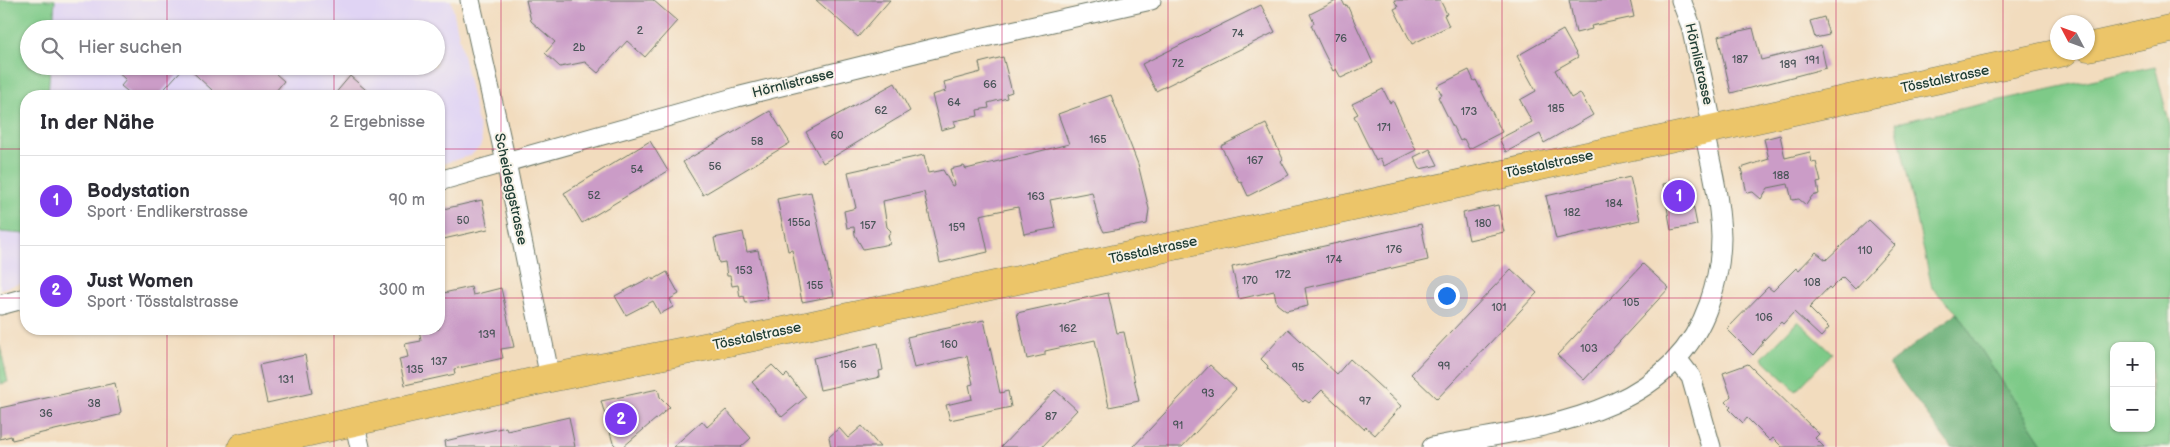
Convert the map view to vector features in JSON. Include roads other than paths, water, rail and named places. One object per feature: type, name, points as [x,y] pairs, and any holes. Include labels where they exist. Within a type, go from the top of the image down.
[{"type":"main road","points":[[2095,45],[2170,29]]},
{"type":"main road","name":"Tösstalstrasse","points":[[242,447],[357,434],[550,378],[680,353],[1636,145],[1709,131],[2050,55]]},
{"type":"street","name":"Scheideggstrasse","points":[[470,0],[506,162],[550,378]]},
{"type":"street","name":"Hörnlistrasse","points":[[445,179],[737,97],[931,49],[1087,6],[1151,0]]},
{"type":"street","name":"Hörnlistrasse","points":[[1432,447],[1527,430],[1599,410],[1634,394],[1678,360],[1701,327],[1714,290],[1721,238],[1709,131],[1691,26],[1681,0]]},
{"type":"street","points":[[0,305],[20,300]]},
{"type":"street","points":[[1678,360],[1691,378],[1712,447]]},
{"type":"place","name":"Bodystation","points":[[1679,196]]},
{"type":"place","name":"Just Women","points":[[621,419]]}]
